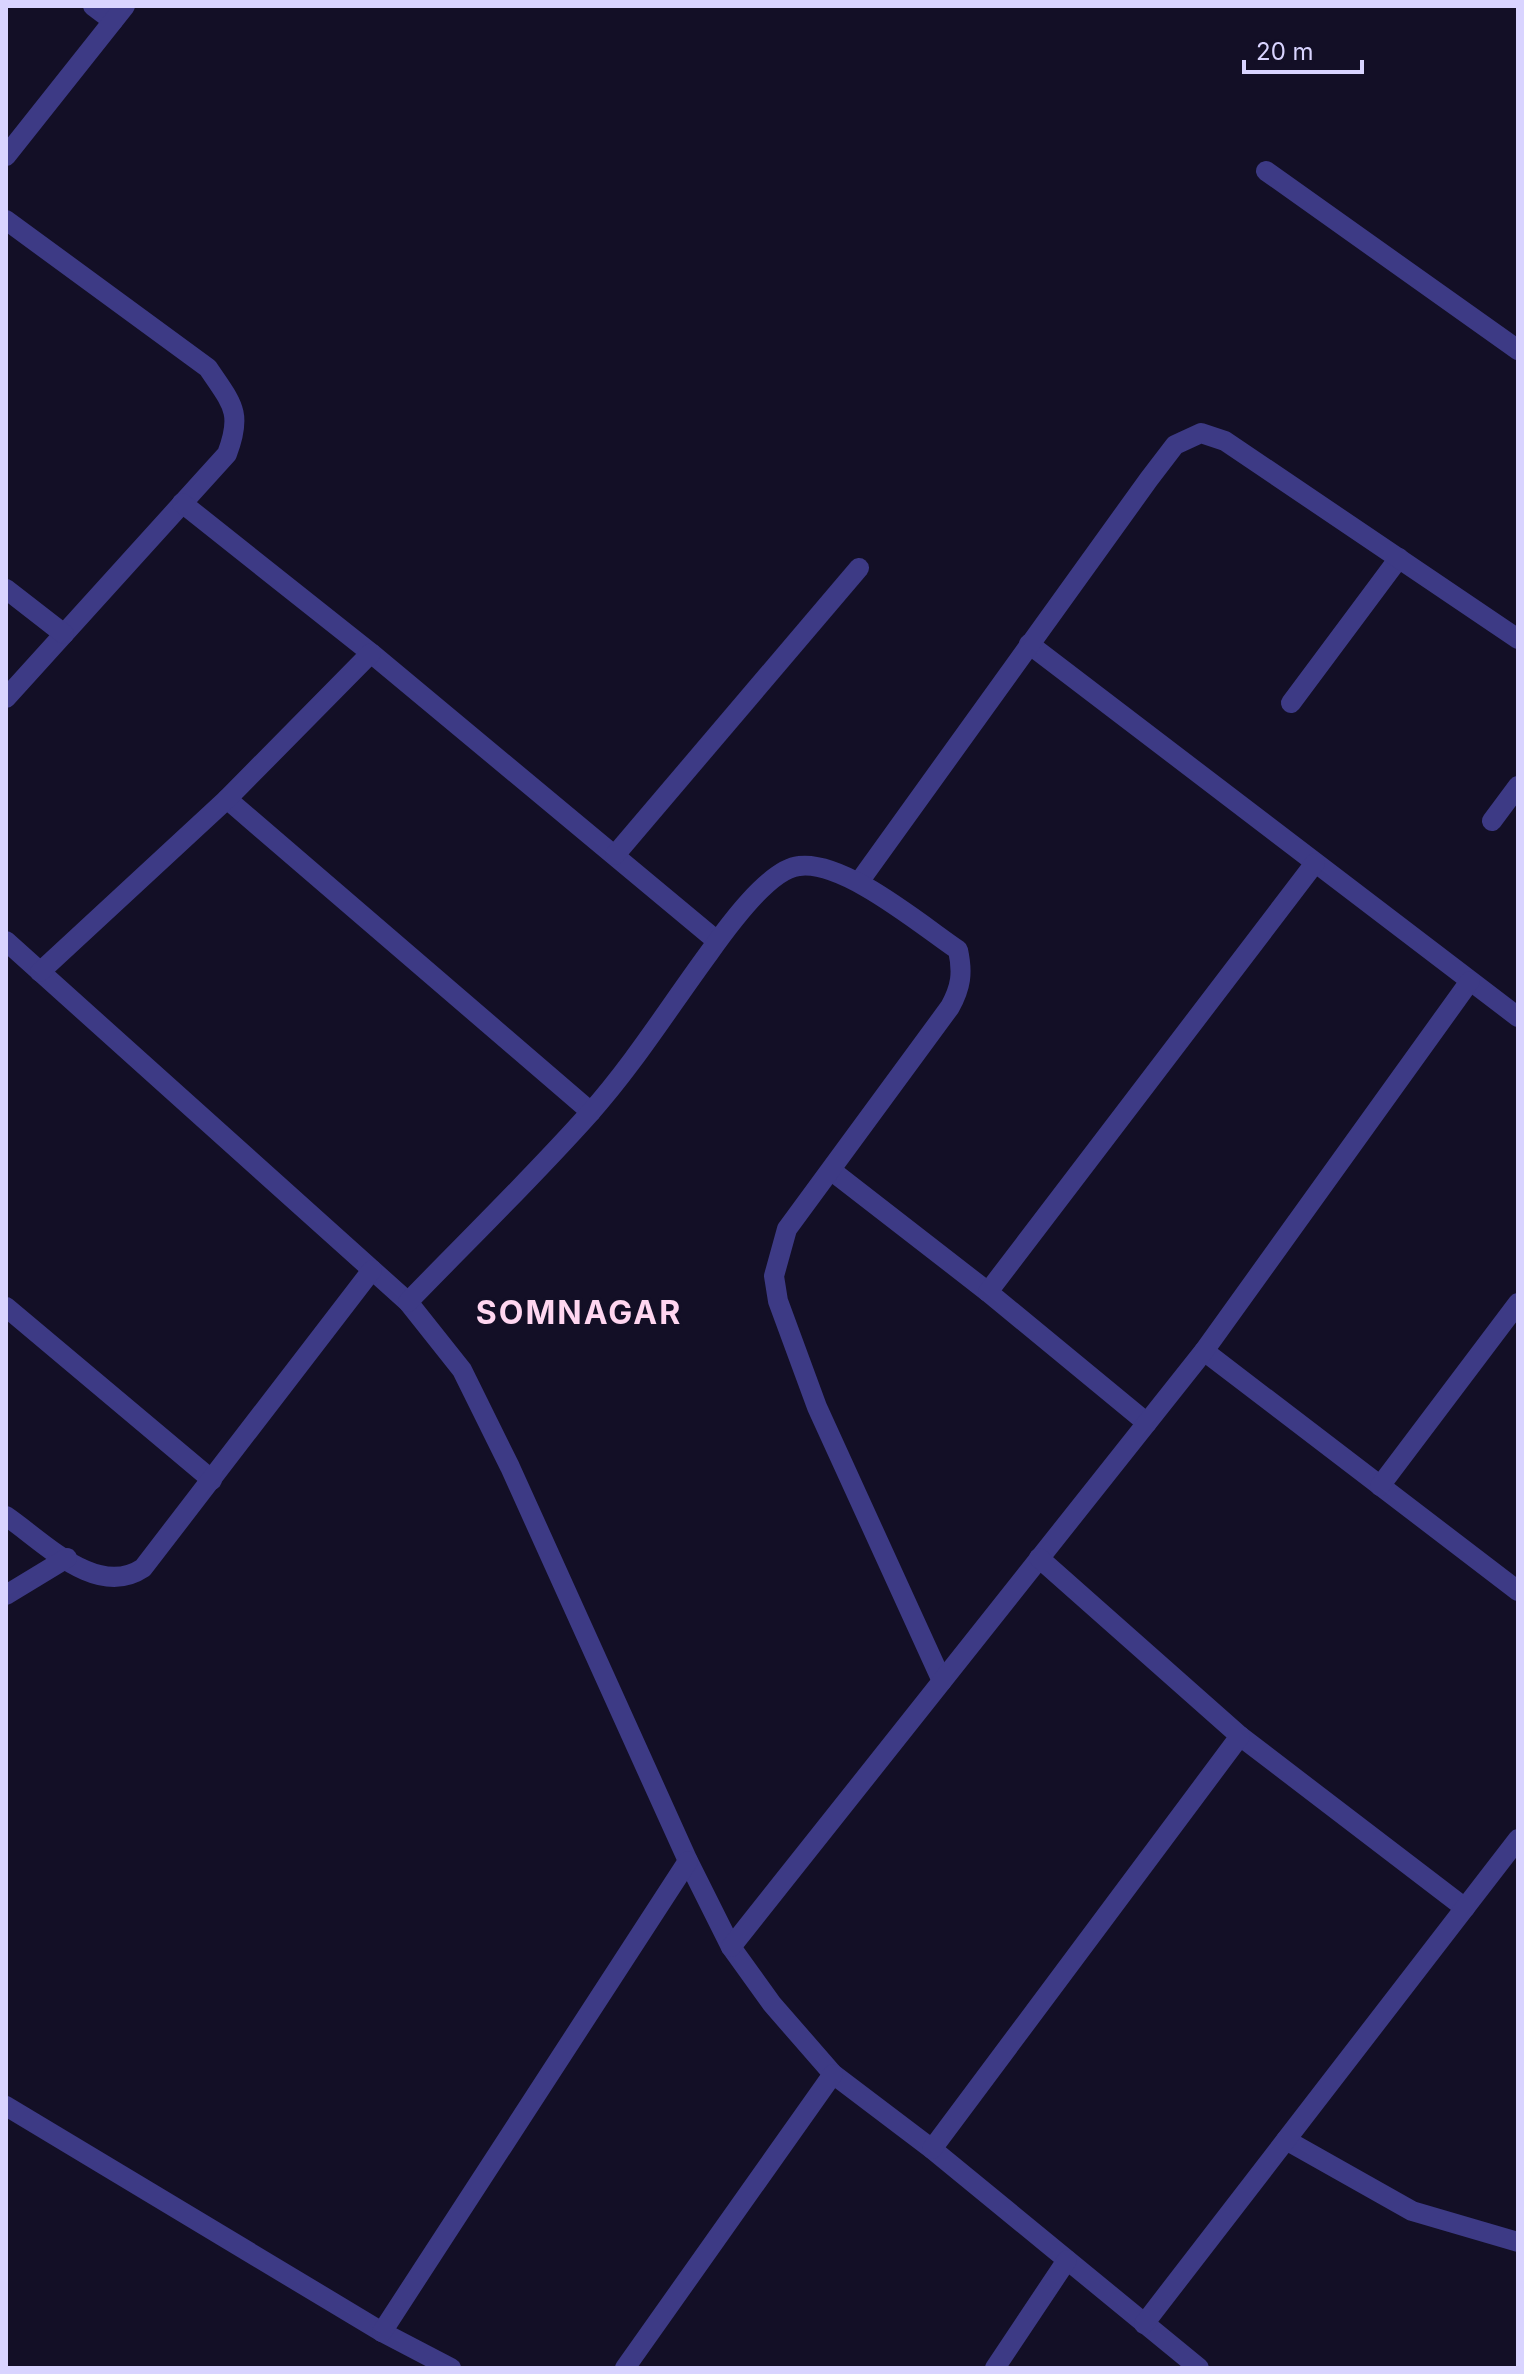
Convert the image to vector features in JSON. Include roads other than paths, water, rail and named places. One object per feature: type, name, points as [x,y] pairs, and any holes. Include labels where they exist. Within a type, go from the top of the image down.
[{"type":"street","points":[[6,156],[119,13],[93,6]]},
{"type":"street","points":[[1266,171],[1518,350]]},
{"type":"street","points":[[6,220],[208,368],[230,401],[237,426],[227,454],[6,698]]},
{"type":"street","points":[[859,882],[1175,445],[1201,433],[1225,441],[1518,639]]},
{"type":"street","points":[[182,503],[371,653],[717,941]]},
{"type":"street","points":[[1291,703],[1399,558]]},
{"type":"street","points":[[615,855],[859,568]]},
{"type":"street","points":[[6,589],[64,634]]},
{"type":"street","points":[[1029,644],[1518,1017]]},
{"type":"street","points":[[40,972],[227,799],[371,653]]},
{"type":"street","points":[[1492,821],[1518,786]]},
{"type":"street","points":[[227,799],[591,1112]]},
{"type":"street","points":[[988,1292],[1315,863]]},
{"type":"street","points":[[408,1302],[591,1112],[717,941],[766,885],[798,865],[818,867],[859,882],[958,950],[962,969],[960,989],[832,1171],[787,1229],[774,1276],[778,1301],[817,1407],[942,1681]]},
{"type":"street","points":[[6,941],[408,1302],[462,1370],[688,1861],[731,1947],[772,2004],[833,2074],[932,2149],[1199,2368]]},
{"type":"street","points":[[731,1947],[1204,1351],[1470,981]]},
{"type":"street","points":[[832,1171],[988,1292],[1147,1423]]},
{"type":"street","points":[[6,1516],[93,1575],[112,1580],[132,1576],[143,1568],[372,1270]]},
{"type":"street","points":[[1380,1486],[1518,1303]]},
{"type":"street","points":[[6,1307],[212,1480]]},
{"type":"street","points":[[1204,1351],[1518,1591]]},
{"type":"street","points":[[6,1595],[67,1558]]},
{"type":"street","points":[[1039,1558],[1240,1736],[1465,1908]]},
{"type":"street","points":[[932,2149],[1240,1736]]},
{"type":"street","points":[[1144,2324],[1518,1839]]},
{"type":"street","points":[[382,2332],[688,1861]]},
{"type":"street","points":[[625,2368],[833,2074]]},
{"type":"street","points":[[6,2106],[382,2332],[451,2368]]},
{"type":"street","points":[[1286,2140],[1412,2211],[1518,2242]]},
{"type":"street","points":[[995,2368],[1067,2260]]},
{"type":"district","name":"SOMNAGAR","points":[[579,1312]]}]
